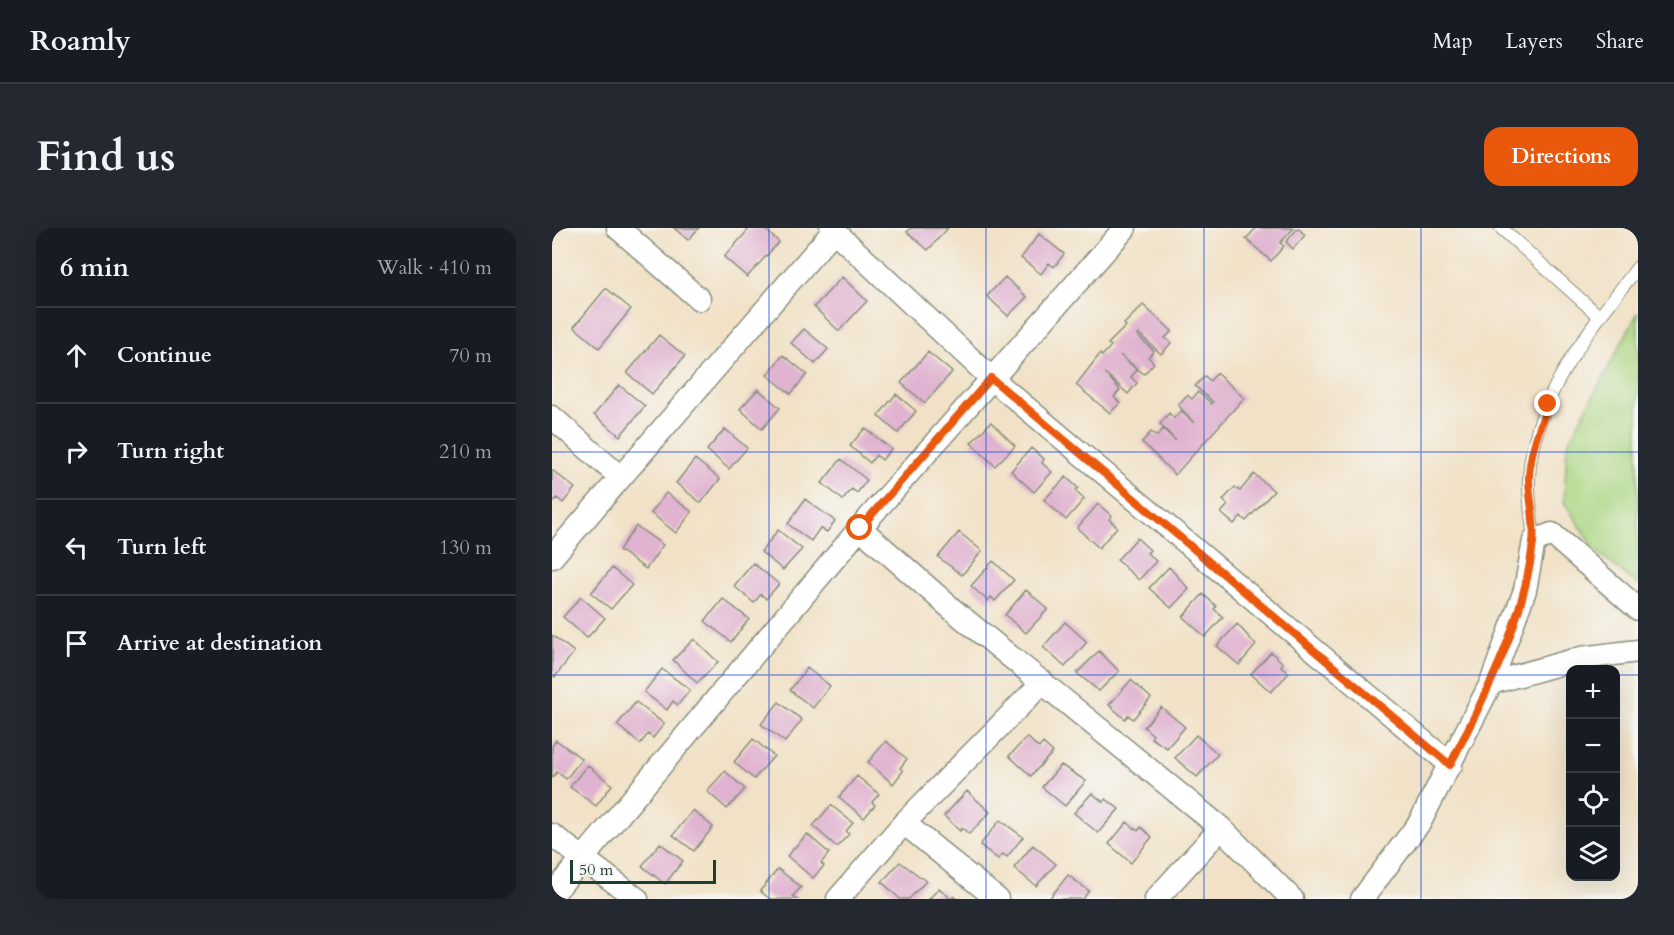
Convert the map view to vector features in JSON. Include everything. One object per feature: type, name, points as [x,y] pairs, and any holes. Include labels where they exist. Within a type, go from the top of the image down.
[{"type":"street","points":[[618,228],[699,299]]},
{"type":"street","points":[[552,896],[580,859],[860,528],[1125,228]]},
{"type":"street","points":[[552,557],[834,229],[991,378],[1450,765]]},
{"type":"street","points":[[552,417],[620,477]]},
{"type":"street","points":[[860,528],[953,610],[1221,828],[1292,899]]},
{"type":"street","points":[[1362,899],[1420,822],[1491,683],[1525,590],[1534,541],[1552,534],[1638,609]]},
{"type":"street","points":[[1491,683],[1581,658],[1638,651]]},
{"type":"street","points":[[838,899],[904,823],[1043,682]]},
{"type":"street","points":[[904,823],[997,899]]},
{"type":"street","points":[[1156,899],[1221,828]]},
{"type":"street","points":[[552,835],[580,859],[637,899]]},
{"type":"lane","points":[[1501,228],[1600,316]]},
{"type":"lane","points":[[1534,541],[1529,476],[1548,404],[1575,350],[1638,267]]},
{"type":"green space","points":[[1638,312],[1638,585],[1597,552],[1564,502],[1567,445]]},
{"type":"building","points":[[674,228],[699,228],[688,240]]},
{"type":"building","points":[[750,228],[763,228],[779,242],[747,277],[724,257]]},
{"type":"building","points":[[911,228],[948,228],[928,250],[907,232]]},
{"type":"building","points":[[1256,228],[1294,228],[1280,243],[1284,246],[1271,261],[1246,239]]},
{"type":"building","points":[[1298,228],[1305,235],[1293,249],[1286,242]]},
{"type":"building","points":[[1039,234],[1064,254],[1054,267],[1049,263],[1041,274],[1021,258]]},
{"type":"building","points":[[842,277],[867,301],[839,331],[814,307]]},
{"type":"building","points":[[1005,277],[1027,297],[1008,316],[987,296]]},
{"type":"building","points":[[606,288],[631,309],[599,348],[574,327]]},
{"type":"building","points":[[1143,305],[1172,331],[1165,338],[1171,343],[1161,354],[1139,334],[1137,335],[1154,351],[1148,357],[1154,363],[1144,374],[1120,355],[1137,370],[1131,377],[1137,383],[1128,394],[1105,373],[1120,390],[1114,397],[1120,403],[1110,413],[1076,385],[1100,354],[1102,356],[1111,346],[1108,344],[1126,326],[1124,324]]},
{"type":"building","points":[[804,329],[828,349],[815,364],[791,343]]},
{"type":"building","points":[[659,335],[685,356],[652,394],[627,373]]},
{"type":"building","points":[[928,352],[952,372],[925,403],[901,383]]},
{"type":"building","points":[[783,355],[807,374],[791,394],[767,375]]},
{"type":"building","points":[[1217,373],[1244,398],[1175,475],[1142,442],[1151,432],[1157,436],[1163,429],[1176,441],[1160,424],[1169,413],[1174,418],[1181,411],[1194,423],[1178,405],[1187,395],[1192,399],[1198,392],[1212,404],[1213,402],[1195,386],[1205,376],[1210,381]]},
{"type":"building","points":[[619,385],[645,406],[620,436],[594,415]]},
{"type":"building","points":[[758,389],[780,408],[762,429],[740,409]]},
{"type":"building","points":[[896,394],[916,411],[898,433],[878,416]]},
{"type":"building","points":[[991,422],[1015,446],[995,466],[971,443]]},
{"type":"building","points":[[865,428],[891,449],[882,460],[876,455],[870,463],[850,446]]},
{"type":"building","points":[[725,429],[747,448],[729,469],[707,450]]},
{"type":"building","points":[[1031,448],[1044,459],[1042,463],[1052,472],[1034,492],[1011,471]]},
{"type":"building","points":[[695,459],[720,479],[701,503],[676,483]]},
{"type":"building","points":[[841,459],[867,480],[857,493],[852,489],[843,500],[822,483]]},
{"type":"building","points":[[552,470],[575,488],[563,503],[557,498],[552,504]]},
{"type":"building","points":[[1254,474],[1274,491],[1246,521],[1241,516],[1234,524],[1221,513],[1228,505],[1223,500],[1235,487],[1240,491]]},
{"type":"building","points":[[1066,477],[1078,488],[1075,491],[1084,499],[1066,520],[1044,500]]},
{"type":"building","points":[[666,493],[692,512],[676,533],[651,513]]},
{"type":"building","points":[[805,499],[835,521],[827,532],[820,528],[811,541],[788,524]]},
{"type":"building","points":[[1098,504],[1112,516],[1109,519],[1117,527],[1099,548],[1077,528]]},
{"type":"building","points":[[636,526],[663,545],[646,569],[619,550]]},
{"type":"building","points":[[778,530],[802,549],[783,570],[761,552]]},
{"type":"building","points":[[959,532],[982,551],[962,575],[938,557]]},
{"type":"building","points":[[1137,538],[1150,550],[1147,553],[1156,561],[1139,580],[1117,560]]},
{"type":"building","points":[[993,561],[1014,580],[995,601],[991,597],[988,601],[971,586]]},
{"type":"building","points":[[753,563],[779,584],[766,599],[761,594],[754,603],[734,586]]},
{"type":"building","points":[[1169,567],[1189,589],[1171,608],[1149,588]]},
{"type":"building","points":[[612,568],[632,585],[611,609],[591,593]]},
{"type":"building","points":[[1026,590],[1048,609],[1026,633],[1005,615]]},
{"type":"building","points":[[1203,594],[1216,606],[1214,609],[1223,617],[1205,637],[1183,617]]},
{"type":"building","points":[[581,597],[605,618],[587,638],[563,617]]},
{"type":"building","points":[[723,599],[749,619],[731,642],[705,621]]},
{"type":"building","points":[[1065,622],[1087,642],[1065,667],[1043,647]]},
{"type":"building","points":[[1237,624],[1256,645],[1239,665],[1217,646]]},
{"type":"building","points":[[552,635],[574,652],[555,677],[552,675]]},
{"type":"building","points":[[694,639],[718,662],[697,683],[673,660]]},
{"type":"building","points":[[1099,651],[1119,671],[1099,691],[1077,673]]},
{"type":"building","points":[[1271,652],[1283,663],[1281,666],[1289,673],[1271,692],[1251,674]]},
{"type":"building","points":[[807,668],[830,686],[813,708],[790,690]]},
{"type":"building","points":[[662,669],[690,690],[678,705],[673,701],[667,710],[644,692]]},
{"type":"building","points":[[1131,680],[1151,698],[1133,719],[1128,715],[1125,719],[1109,705]]},
{"type":"building","points":[[636,702],[664,724],[653,738],[648,734],[640,744],[617,725]]},
{"type":"building","points":[[779,702],[802,720],[785,742],[761,724]]},
{"type":"building","points":[[1161,707],[1185,727],[1167,748],[1151,738],[1153,735],[1144,727]]},
{"type":"building","points":[[1196,735],[1218,754],[1197,777],[1175,758]]},
{"type":"building","points":[[1027,737],[1039,748],[1043,743],[1053,752],[1031,776],[1009,756]]},
{"type":"building","points":[[753,739],[774,756],[754,779],[734,762]]},
{"type":"building","points":[[556,740],[582,759],[566,779],[557,772],[552,778],[552,746]]},
{"type":"building","points":[[886,741],[907,759],[900,768],[903,771],[893,784],[868,762]]},
{"type":"building","points":[[587,765],[612,785],[596,806],[570,787]]},
{"type":"building","points":[[1061,765],[1086,781],[1065,806],[1042,787]]},
{"type":"building","points":[[725,771],[745,789],[727,809],[707,791]]},
{"type":"building","points":[[857,776],[879,794],[872,802],[875,805],[864,818],[839,797]]},
{"type":"building","points":[[967,791],[990,812],[969,834],[962,828],[960,831],[944,816]]},
{"type":"building","points":[[1092,793],[1103,802],[1106,799],[1119,809],[1098,833],[1074,813]]},
{"type":"building","points":[[831,805],[853,823],[846,831],[849,834],[837,847],[813,826]]},
{"type":"building","points":[[693,810],[713,827],[694,851],[673,835]]},
{"type":"building","points":[[1000,820],[1023,837],[1007,857],[1003,854],[998,859],[980,845]]},
{"type":"building","points":[[1127,822],[1138,831],[1141,827],[1152,837],[1131,863],[1109,844]]},
{"type":"building","points":[[807,834],[829,853],[821,863],[824,866],[813,878],[787,856]]},
{"type":"building","points":[[660,843],[683,861],[665,884],[642,866]]},
{"type":"building","points":[[1033,845],[1056,864],[1036,886],[1014,868]]},
{"type":"building","points":[[900,862],[926,881],[909,899],[900,899],[882,882]]},
{"type":"building","points":[[778,869],[801,887],[793,896],[797,899],[770,899],[760,891]]},
{"type":"building","points":[[1068,875],[1089,891],[1083,899],[1049,899]]},
{"type":"building","points":[[939,888],[951,899],[929,899]]},
{"type":"route","points":[[860,528],[991,378],[1450,765],[1491,683],[1512,632],[1525,590],[1534,541],[1529,476],[1548,404]]}]
